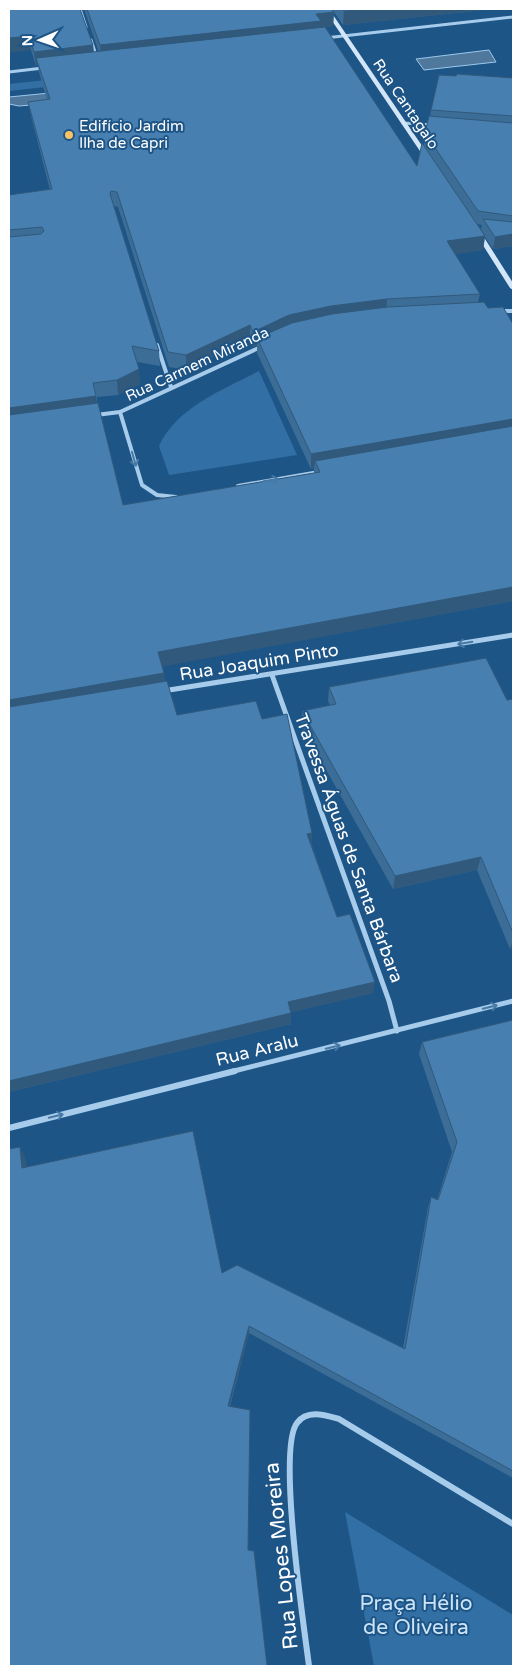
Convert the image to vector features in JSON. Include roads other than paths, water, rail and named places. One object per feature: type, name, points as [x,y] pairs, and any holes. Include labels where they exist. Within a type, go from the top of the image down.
[{"type":"street","points":[[80,9],[99,62]]},
{"type":"street","name":"Rua Cantagalo","points":[[327,9],[430,163]]},
{"type":"street","points":[[319,38],[513,17]]},
{"type":"street","points":[[9,72],[45,68]]},
{"type":"street","points":[[403,123],[440,126]]},
{"type":"street","points":[[474,227],[484,228]]},
{"type":"street","points":[[474,227],[513,288]]},
{"type":"street","points":[[494,312],[513,311]]},
{"type":"street","points":[[156,342],[171,388]]},
{"type":"street","name":"Rua Carmem Miranda","points":[[94,415],[120,412],[267,344]]},
{"type":"street","points":[[120,412],[142,485],[149,493],[161,497],[187,495]]},
{"type":"street","points":[[235,486],[321,471]]},
{"type":"street","name":"Rua Joaquim Pinto","points":[[155,692],[272,675],[513,634]]},
{"type":"street","name":"Travessa Águas de Santa Bárbara","points":[[272,675],[397,1031]]},
{"type":"street","name":"Rua Aralu","points":[[9,1128],[513,1001]]},
{"type":"street","name":"Rua Lopes Moreira","points":[[309,1666],[292,1518],[288,1448],[294,1426],[305,1415],[320,1414],[339,1419],[513,1524]]},
{"type":"place","name":"Edifício Jardim Ilha de Capri","points":[[69,135]]},
{"type":"park label","name":"Praça Hélio de Oliveira","points":[[416,1615]]}]
